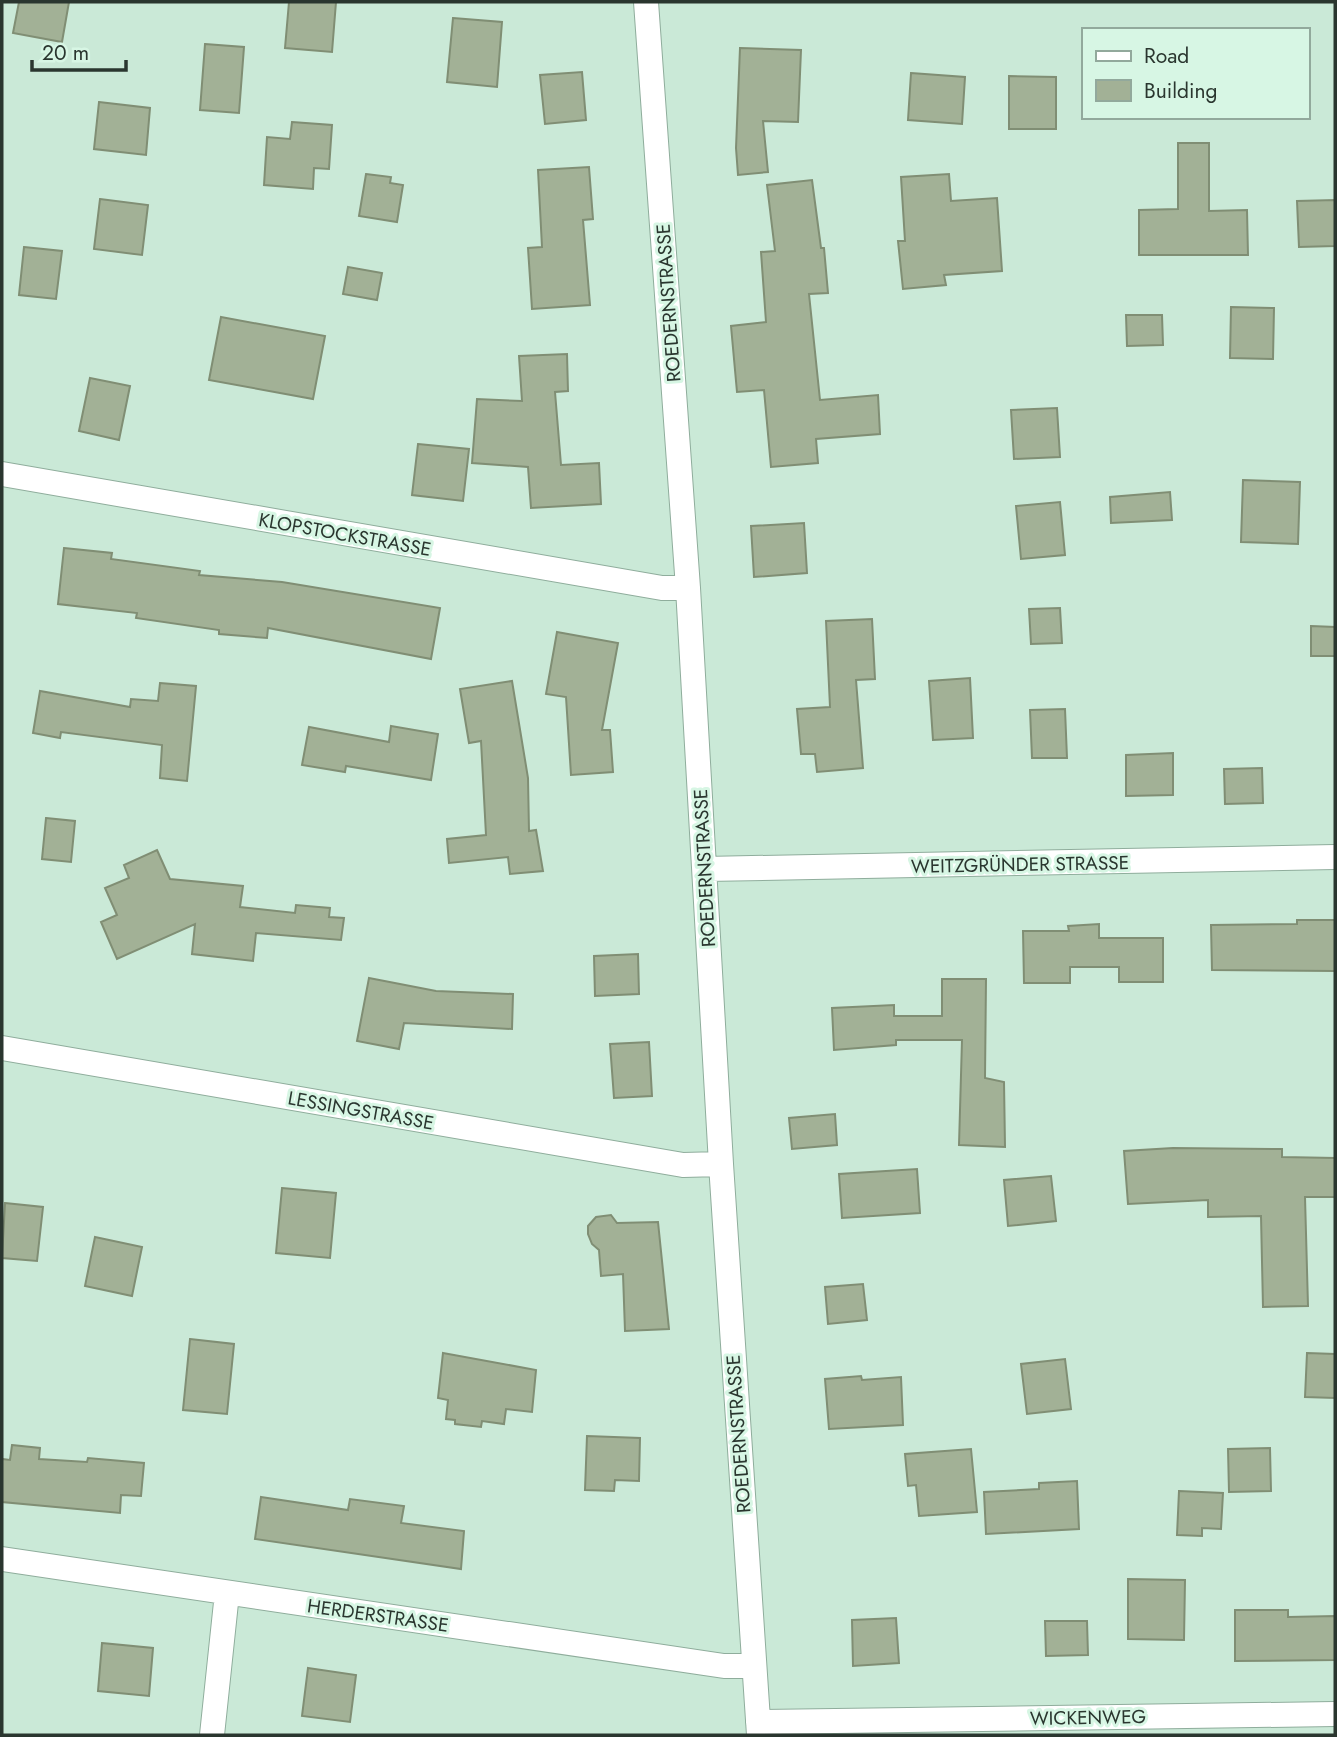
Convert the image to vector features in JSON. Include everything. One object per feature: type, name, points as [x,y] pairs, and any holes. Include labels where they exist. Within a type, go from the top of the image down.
[{"type":"street","name":"ROEDERNSTRASSE","points":[[646,2],[688,588],[720,1164],[758,1729]]},
{"type":"street","name":"KLOPSTOCKSTRASSE","points":[[2,474],[649,586],[688,588]]},
{"type":"street","name":"WEITZGRÜNDER STRASSE","points":[[705,869],[1335,858]]},
{"type":"street","name":"LESSINGSTRASSE","points":[[2,1048],[683,1165],[720,1164]]},
{"type":"street","name":"HERDERSTRASSE","points":[[2,1559],[724,1666],[754,1666]]},
{"type":"street","points":[[212,1735],[227,1593]]},
{"type":"street","name":"WICKENWEG","points":[[758,1729],[1335,1714]]},
{"type":"building","points":[[19,2],[69,2],[62,42],[13,33]]},
{"type":"building","points":[[289,2],[336,2],[332,52],[285,48]]},
{"type":"building","points":[[453,18],[502,22],[497,87],[447,82]]},
{"type":"building","points":[[205,44],[244,47],[239,113],[200,110]]},
{"type":"building","points":[[740,48],[801,50],[798,122],[763,121],[768,172],[738,175],[736,148]]},
{"type":"building","points":[[582,72],[586,120],[545,124],[540,75]]},
{"type":"building","points":[[911,73],[965,77],[962,124],[908,120]]},
{"type":"building","points":[[1009,76],[1056,77],[1056,129],[1009,129]]},
{"type":"building","points":[[99,102],[150,108],[146,155],[94,149]]},
{"type":"building","points":[[292,122],[332,125],[329,169],[314,168],[313,189],[264,185],[267,137],[290,139]]},
{"type":"building","points":[[1178,143],[1209,143],[1209,211],[1247,210],[1248,255],[1139,255],[1139,210],[1178,209]]},
{"type":"building","points":[[589,167],[593,219],[583,220],[590,305],[532,309],[528,248],[542,247],[538,170]]},
{"type":"building","points":[[366,174],[391,177],[390,183],[403,185],[397,222],[359,216]]},
{"type":"building","points":[[949,174],[951,201],[997,198],[1002,271],[944,275],[946,285],[903,289],[898,241],[905,241],[901,177]]},
{"type":"building","points":[[812,180],[821,248],[824,248],[828,293],[809,294],[820,400],[878,395],[880,434],[816,439],[818,463],[771,467],[764,390],[737,392],[731,326],[766,322],[761,252],[775,251],[767,185]]},
{"type":"building","points":[[100,199],[148,205],[142,255],[94,249]]},
{"type":"building","points":[[1335,200],[1335,246],[1299,247],[1297,201]]},
{"type":"building","points":[[24,247],[62,251],[56,299],[19,295]]},
{"type":"building","points":[[348,267],[382,273],[377,300],[343,294]]},
{"type":"building","points":[[1231,307],[1274,308],[1273,359],[1230,358]]},
{"type":"building","points":[[1126,315],[1162,315],[1163,345],[1127,346]]},
{"type":"building","points":[[221,317],[325,336],[313,399],[209,380]]},
{"type":"building","points":[[567,354],[568,391],[555,392],[561,465],[599,463],[601,504],[531,508],[528,467],[472,463],[477,399],[522,401],[519,356]]},
{"type":"building","points":[[90,378],[130,386],[119,440],[79,431]]},
{"type":"building","points":[[1057,408],[1060,457],[1014,459],[1011,410]]},
{"type":"building","points":[[418,444],[469,449],[463,501],[412,495]]},
{"type":"building","points":[[1243,480],[1300,482],[1298,544],[1241,542]]},
{"type":"building","points":[[1170,492],[1172,520],[1111,523],[1110,497]]},
{"type":"building","points":[[1060,502],[1065,555],[1021,559],[1016,506]]},
{"type":"building","points":[[804,523],[807,573],[754,577],[751,526]]},
{"type":"building","points":[[64,548],[112,553],[111,559],[200,571],[199,575],[282,582],[440,608],[431,659],[268,628],[267,638],[219,634],[219,630],[136,618],[137,613],[58,604]]},
{"type":"building","points":[[1060,608],[1062,643],[1031,644],[1029,609]]},
{"type":"building","points":[[872,619],[875,679],[856,680],[863,768],[817,772],[815,754],[801,754],[797,709],[830,707],[826,621]]},
{"type":"building","points":[[1311,626],[1335,627],[1335,656],[1311,656]]},
{"type":"building","points":[[557,632],[618,643],[602,730],[610,730],[613,772],[571,775],[566,697],[546,694]]},
{"type":"building","points":[[970,678],[973,738],[933,740],[929,681]]},
{"type":"building","points":[[512,681],[528,778],[529,831],[536,830],[543,871],[510,874],[508,857],[449,863],[447,839],[486,835],[481,741],[469,743],[460,689]]},
{"type":"building","points":[[160,683],[196,686],[187,781],[160,778],[162,745],[61,732],[60,738],[33,733],[40,691],[130,707],[131,699],[158,701]]},
{"type":"building","points":[[1065,709],[1067,758],[1032,758],[1030,710]]},
{"type":"building","points":[[391,726],[438,734],[431,780],[346,766],[345,772],[302,765],[309,727],[389,742]]},
{"type":"building","points":[[1173,753],[1173,795],[1126,796],[1126,755]]},
{"type":"building","points":[[1262,768],[1263,803],[1225,804],[1224,769]]},
{"type":"building","points":[[46,818],[75,821],[71,862],[42,859]]},
{"type":"building","points":[[157,850],[170,879],[243,886],[240,907],[295,913],[296,905],[330,908],[329,917],[344,918],[341,940],[256,933],[253,961],[192,954],[195,924],[117,959],[101,922],[117,915],[105,888],[129,878],[124,865]]},
{"type":"building","points":[[1297,920],[1335,920],[1335,971],[1212,970],[1211,925],[1297,924]]},
{"type":"building","points":[[1099,924],[1099,938],[1163,938],[1163,982],[1119,982],[1119,967],[1070,967],[1070,983],[1024,983],[1023,931],[1069,931],[1068,926]]},
{"type":"building","points":[[638,954],[639,994],[595,996],[594,956]]},
{"type":"building","points":[[369,978],[436,991],[513,994],[512,1029],[404,1023],[399,1049],[357,1041]]},
{"type":"building","points":[[942,979],[986,979],[985,1078],[1004,1082],[1005,1147],[959,1145],[962,1040],[896,1040],[896,1045],[834,1050],[832,1008],[894,1005],[894,1016],[942,1016]]},
{"type":"building","points":[[649,1042],[652,1096],[614,1098],[610,1044]]},
{"type":"building","points":[[835,1114],[837,1145],[792,1149],[789,1118]]},
{"type":"building","points":[[1173,1148],[1282,1149],[1282,1157],[1335,1158],[1335,1197],[1305,1197],[1308,1306],[1263,1307],[1261,1216],[1208,1217],[1208,1200],[1128,1204],[1124,1151]]},
{"type":"building","points":[[917,1169],[920,1213],[842,1218],[839,1174]]},
{"type":"building","points":[[1051,1176],[1056,1221],[1008,1226],[1004,1180]]},
{"type":"building","points":[[282,1188],[336,1193],[330,1258],[276,1253]]},
{"type":"building","points":[[5,1203],[43,1207],[37,1261],[2,1258]]},
{"type":"building","points":[[611,1215],[617,1223],[658,1222],[669,1329],[625,1331],[623,1274],[601,1276],[599,1250],[592,1244],[588,1234],[588,1226],[596,1217]]},
{"type":"building","points":[[95,1237],[142,1247],[132,1296],[85,1286]]},
{"type":"building","points":[[863,1284],[867,1320],[828,1324],[825,1287]]},
{"type":"building","points":[[190,1339],[234,1344],[227,1414],[183,1410]]},
{"type":"building","points":[[443,1353],[536,1370],[532,1412],[506,1409],[504,1424],[482,1421],[481,1427],[455,1424],[455,1420],[446,1419],[448,1400],[438,1398]]},
{"type":"building","points":[[1307,1353],[1335,1354],[1335,1398],[1305,1397]]},
{"type":"building","points":[[1065,1359],[1071,1409],[1027,1414],[1021,1364]]},
{"type":"building","points":[[861,1376],[862,1380],[901,1377],[903,1425],[829,1429],[825,1379]]},
{"type":"building","points":[[587,1436],[640,1438],[639,1481],[615,1480],[614,1491],[585,1490]]},
{"type":"building","points":[[12,1445],[40,1448],[39,1459],[87,1462],[88,1458],[144,1463],[141,1496],[121,1495],[120,1513],[2,1502],[2,1459],[10,1460]]},
{"type":"building","points":[[1270,1448],[1271,1491],[1229,1492],[1228,1449]]},
{"type":"building","points":[[971,1449],[977,1512],[919,1516],[916,1485],[908,1486],[905,1454]]},
{"type":"building","points":[[1077,1481],[1079,1529],[986,1534],[984,1492],[1039,1489],[1039,1483]]},
{"type":"building","points":[[1179,1491],[1223,1493],[1221,1529],[1202,1528],[1202,1536],[1177,1535]]},
{"type":"building","points":[[261,1497],[348,1510],[350,1499],[404,1506],[401,1523],[464,1531],[461,1569],[255,1539]]},
{"type":"building","points":[[1128,1579],[1185,1580],[1184,1640],[1128,1639]]},
{"type":"building","points":[[1235,1610],[1288,1610],[1288,1617],[1335,1616],[1335,1660],[1235,1661]]},
{"type":"building","points":[[896,1618],[899,1663],[853,1666],[852,1620]]},
{"type":"building","points":[[1045,1621],[1087,1621],[1088,1655],[1046,1656]]},
{"type":"building","points":[[102,1643],[153,1648],[149,1696],[98,1691]]},
{"type":"building","points":[[308,1668],[356,1675],[350,1722],[302,1716]]}]
